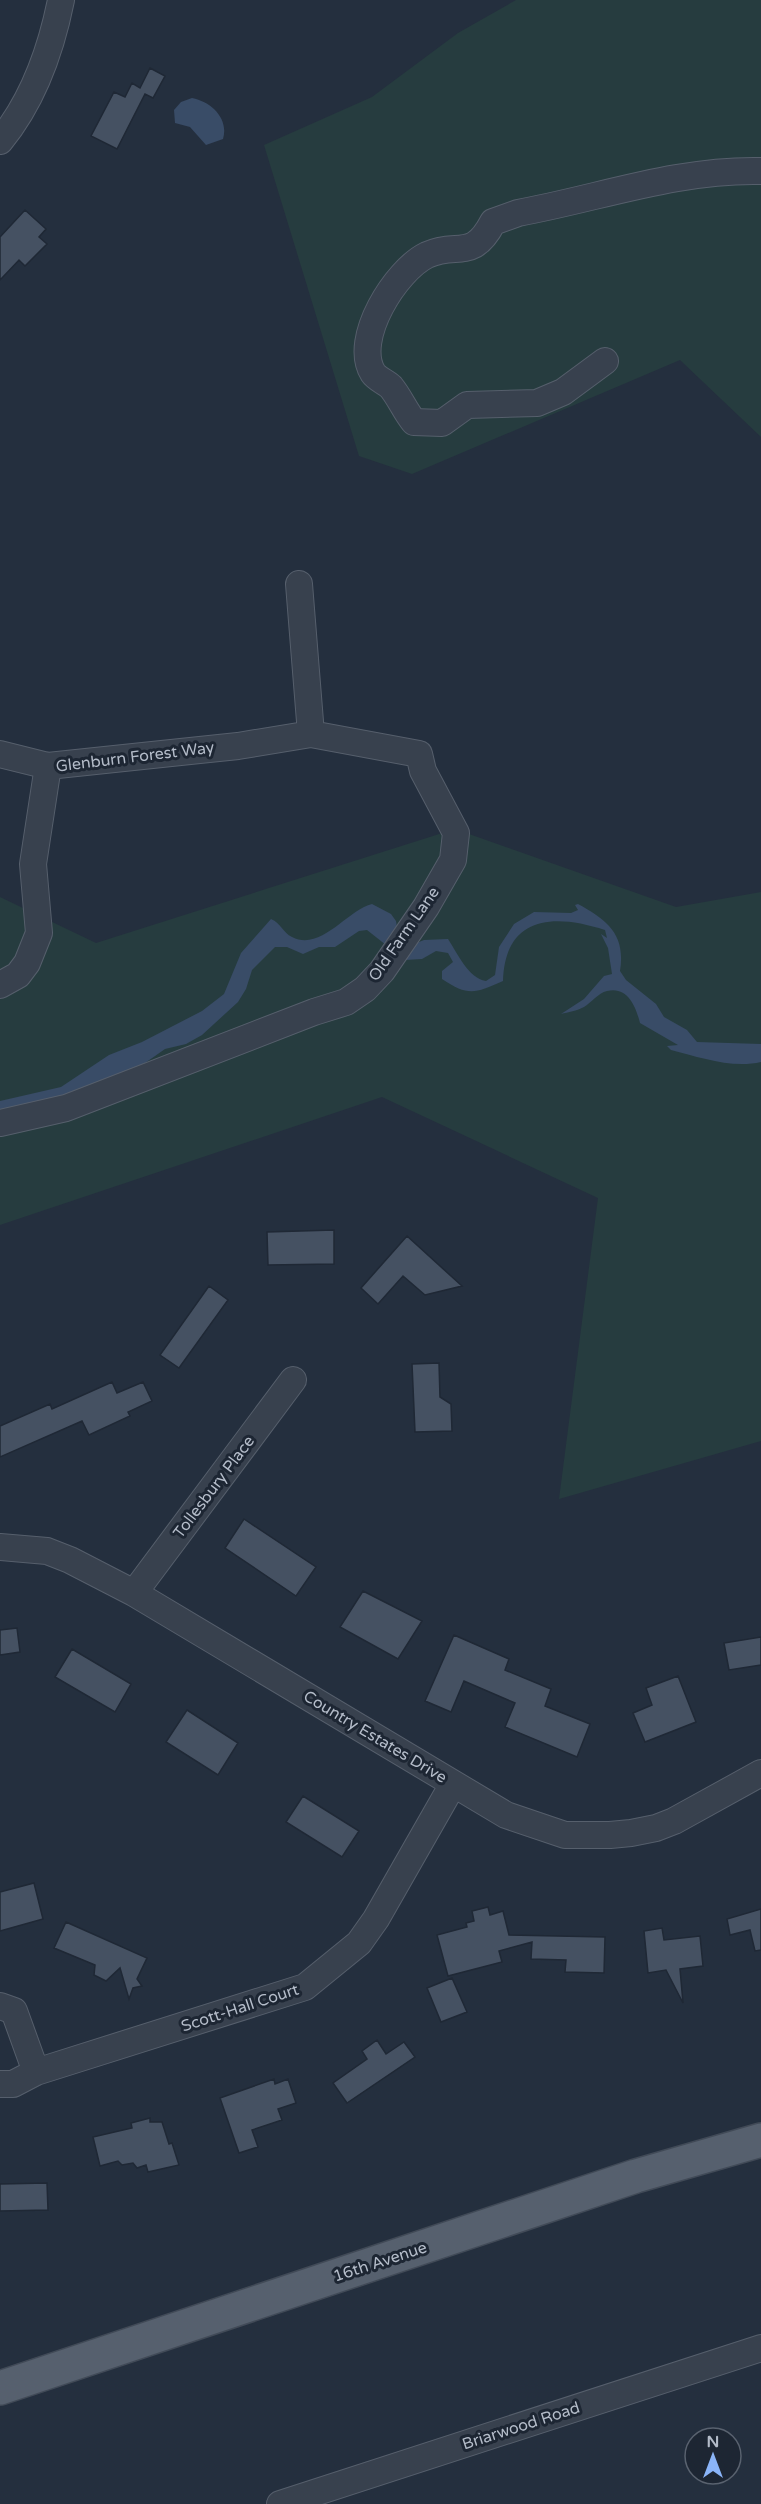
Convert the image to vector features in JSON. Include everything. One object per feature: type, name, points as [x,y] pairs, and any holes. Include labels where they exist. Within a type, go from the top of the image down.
[{"type":"main road","name":"16th Avenue","points":[[0,2388],[636,2176],[761,2140]]},
{"type":"street","points":[[0,141],[33,90],[61,0]]},
{"type":"street","points":[[605,361],[564,392],[537,403],[467,405],[442,423],[414,422],[390,387],[373,372],[369,355],[370,332],[378,308],[412,266],[428,255],[473,247],[485,237],[493,222],[518,213],[681,177],[726,171],[761,171]]},
{"type":"street","points":[[299,584],[311,734]]},
{"type":"street","name":"Glenburn Forest Way","points":[[0,985],[18,975],[27,963],[39,933],[33,864],[48,766],[238,746],[311,734]]},
{"type":"street","name":"Old Farm Lane","points":[[0,1123],[66,1108],[314,1012],[346,1002],[365,989],[382,970],[426,907],[448,870],[453,860],[456,833],[423,771],[419,754],[311,734]]},
{"type":"street","points":[[0,754],[48,766]]},
{"type":"street","name":"Tollesbury Place","points":[[134,1593],[293,1380]]},
{"type":"street","name":"Country Estates Drive","points":[[0,1547],[47,1551],[70,1560],[134,1593],[453,1784],[506,1815],[527,1823],[565,1834],[610,1835],[656,1828],[674,1821],[761,1773]]},
{"type":"street","name":"Scott-Hall Court","points":[[0,2084],[13,2084],[36,2072],[305,1987],[359,1942],[376,1919],[453,1784]]},
{"type":"street","points":[[0,2007],[14,2011],[36,2072]]},
{"type":"street","name":"Briarwood Road","points":[[280,2504],[761,2348]]},
{"type":"green space","points":[[516,0],[761,0],[761,437],[680,360],[412,474],[359,456],[264,145],[372,97],[458,33]]},
{"type":"green space","points":[[455,829],[676,907],[761,892],[761,1441],[559,1499],[598,1198],[382,1097],[0,1225],[0,897],[96,943]]},
{"type":"water","points":[[192,98],[206,103],[217,112],[224,125],[223,139],[206,145],[190,127],[175,123],[174,110],[181,102]]},
{"type":"water","points":[[372,904],[391,914],[396,921],[398,934],[409,946],[424,940],[448,939],[469,970],[486,981],[495,975],[499,947],[514,924],[534,912],[571,913],[578,910],[575,905],[578,904],[606,922],[620,947],[620,971],[626,980],[656,1004],[664,1017],[687,1030],[697,1042],[761,1044],[761,1062],[727,1063],[671,1050],[667,1046],[678,1045],[640,1023],[630,999],[614,990],[604,992],[584,1007],[561,1014],[584,999],[604,976],[612,974],[608,948],[601,934],[607,938],[605,930],[567,922],[535,925],[522,932],[512,943],[506,959],[503,981],[479,990],[466,991],[442,979],[442,971],[453,962],[448,953],[436,951],[422,959],[405,960],[367,930],[359,931],[335,947],[319,947],[303,954],[287,947],[275,947],[252,970],[246,989],[238,1002],[202,1035],[186,1044],[165,1049],[145,1063],[76,1096],[0,1118],[0,1101],[61,1087],[109,1055],[142,1042],[202,1011],[224,994],[241,953],[271,919],[292,937],[303,940],[313,939]]},
{"type":"building","points":[[150,68],[165,76],[153,98],[145,94],[117,149],[91,136],[114,92],[125,97],[132,83],[140,88]]},
{"type":"building","points":[[25,210],[46,229],[39,237],[47,244],[25,266],[19,260],[0,280],[0,237]]},
{"type":"building","points":[[334,1230],[334,1264],[268,1265],[267,1232]]},
{"type":"building","points":[[407,1236],[462,1286],[425,1295],[403,1276],[378,1304],[361,1288]]},
{"type":"building","points":[[209,1286],[228,1300],[179,1368],[160,1355]]},
{"type":"building","points":[[439,1363],[440,1397],[451,1404],[452,1431],[415,1432],[412,1364]]},
{"type":"building","points":[[112,1382],[117,1393],[143,1382],[152,1401],[128,1412],[130,1416],[89,1435],[82,1421],[0,1457],[0,1426],[50,1404],[52,1409]]},
{"type":"building","points":[[244,1519],[316,1567],[296,1596],[225,1548]]},
{"type":"building","points":[[363,1591],[422,1621],[398,1659],[340,1627]]},
{"type":"building","points":[[17,1628],[20,1652],[0,1655],[0,1630]]},
{"type":"building","points":[[454,1635],[509,1659],[505,1670],[551,1689],[545,1706],[590,1724],[577,1757],[505,1727],[515,1703],[464,1681],[451,1712],[425,1701]]},
{"type":"building","points":[[761,1637],[761,1665],[729,1670],[724,1643]]},
{"type":"building","points":[[72,1649],[131,1684],[115,1712],[55,1677]]},
{"type":"building","points":[[678,1676],[696,1722],[645,1742],[633,1713],[652,1705],[646,1688]]},
{"type":"building","points":[[187,1710],[238,1743],[218,1775],[166,1742]]},
{"type":"building","points":[[303,1796],[359,1831],[342,1857],[286,1822]]},
{"type":"building","points":[[34,1883],[43,1919],[0,1931],[0,1892]]},
{"type":"building","points":[[488,1907],[490,1915],[503,1911],[509,1935],[605,1937],[604,1973],[565,1972],[566,1960],[531,1959],[532,1942],[499,1951],[502,1962],[448,1976],[437,1935],[467,1927],[466,1923],[474,1921],[472,1911]]},
{"type":"building","points":[[761,1909],[761,1950],[755,1951],[750,1930],[730,1935],[727,1919]]},
{"type":"building","points":[[66,1922],[147,1958],[137,1979],[142,1986],[133,1988],[129,1999],[120,1968],[106,1981],[94,1975],[95,1965],[54,1948]]},
{"type":"building","points":[[662,1928],[664,1940],[700,1936],[703,1966],[680,1969],[683,2003],[666,1970],[648,1973],[644,1931]]},
{"type":"building","points":[[452,1978],[467,2012],[441,2022],[427,1988]]},
{"type":"building","points":[[377,2040],[386,2054],[404,2042],[415,2057],[347,2103],[333,2083],[367,2059],[362,2051]]},
{"type":"building","points":[[274,2079],[275,2084],[288,2079],[296,2103],[278,2109],[282,2120],[252,2130],[258,2147],[239,2153],[220,2098]]},
{"type":"building","points":[[150,2118],[150,2122],[162,2122],[179,2165],[148,2172],[146,2165],[137,2168],[133,2163],[122,2165],[118,2161],[100,2166],[93,2137],[132,2128],[131,2123]]},
{"type":"building","points":[[47,2183],[48,2210],[0,2211],[0,2184]]}]
